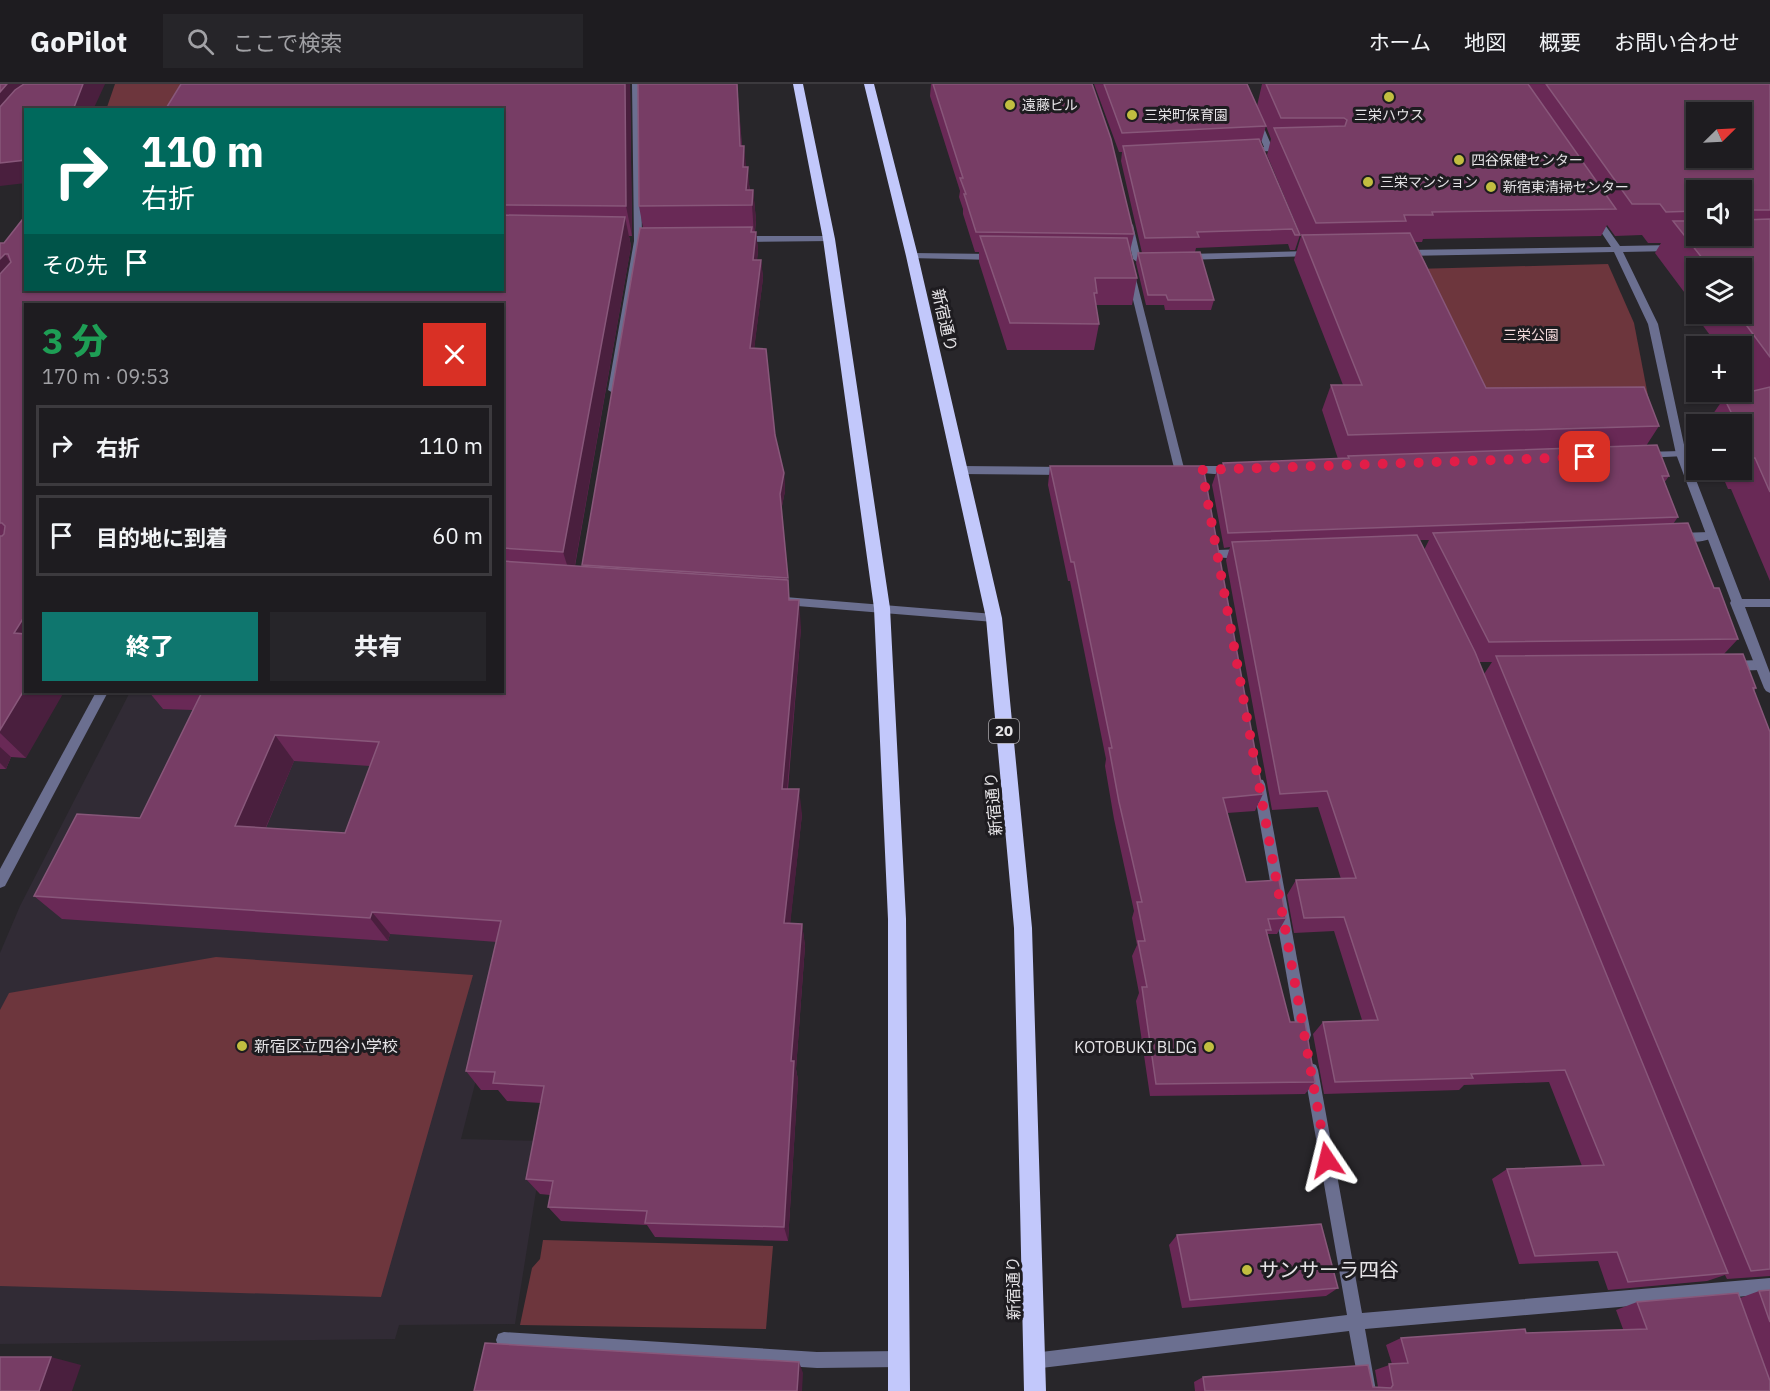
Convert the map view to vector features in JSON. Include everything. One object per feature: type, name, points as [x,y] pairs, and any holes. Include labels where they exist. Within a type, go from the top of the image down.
[{"type":"highway","points":[[798,84],[828,239],[882,608],[897,919],[899,1391]]},
{"type":"highway","name":"新宿通り","points":[[869,84],[912,256],[994,618],[1023,928],[1035,1391]]},
{"type":"street","points":[[610,402],[633,241],[636,84]]},
{"type":"street","points":[[1255,117],[1269,149]]},
{"type":"street","points":[[1264,163],[1260,153],[1269,149]]},
{"type":"street","points":[[1233,151],[1280,149]]},
{"type":"street","points":[[1592,212],[1618,250],[1653,324],[1681,453],[1710,536],[1770,688]]},
{"type":"street","points":[[1126,214],[1137,259]]},
{"type":"street","points":[[731,239],[828,239]]},
{"type":"street","points":[[633,241],[651,241]]},
{"type":"street","points":[[1299,244],[1304,254]]},
{"type":"street","points":[[1398,253],[1681,248]]},
{"type":"street","points":[[1173,258],[1315,254]]},
{"type":"street","points":[[912,256],[1005,257]]},
{"type":"street","points":[[1149,259],[1128,259],[1174,471],[1203,476],[1250,469]]},
{"type":"street","points":[[1632,455],[1681,453]]},
{"type":"street","points":[[960,470],[1078,471]]},
{"type":"street","points":[[1661,538],[1710,536]]},
{"type":"street","points":[[1218,555],[1252,553]]},
{"type":"street","points":[[773,601],[994,618]]},
{"type":"street","points":[[1736,603],[1770,603]]},
{"type":"street","points":[[1719,666],[1761,665]]},
{"type":"street","points":[[0,882],[101,693]]},
{"type":"street","points":[[1257,775],[1368,1391]]},
{"type":"street","points":[[1033,1361],[1356,1322],[1770,1286]]},
{"type":"street","points":[[504,1340],[817,1360],[900,1359]]},
{"type":"shaded area","name":"新宿区立四谷小学校","points":[[595,612],[461,1139],[544,1141],[515,1324],[399,1325],[395,1339],[0,1344],[0,953],[20,906],[129,693],[504,693],[504,690]]},
{"type":"green space","points":[[115,84],[191,84],[184,108],[107,108]]},
{"type":"green space","name":"三栄公園","points":[[1608,264],[1634,323],[1649,401],[1481,406],[1414,269]]},
{"type":"green space","points":[[216,957],[473,975],[381,1297],[0,1286],[0,1010],[9,993]]},
{"type":"green space","points":[[543,1240],[773,1246],[766,1329],[520,1325],[532,1268],[540,1259]]},
{"type":"building","points":[[0,84],[7,84],[0,92]]},
{"type":"building","points":[[24,84],[83,84],[74,108],[24,108],[24,160],[0,163],[0,107],[15,90]]},
{"type":"building","points":[[181,84],[625,84],[626,206],[504,205],[504,108],[166,108]]},
{"type":"building","points":[[638,84],[737,84],[740,146],[744,146],[743,167],[748,167],[746,190],[753,190],[752,205],[639,206]]},
{"type":"building","points":[[933,84],[1092,84],[1111,139],[1134,234],[976,232],[960,178],[963,178]]},
{"type":"building","points":[[1104,84],[1247,84],[1266,126],[1122,133]]},
{"type":"building","points":[[1266,84],[1528,84],[1616,209],[1432,212],[1433,215],[1404,215],[1406,221],[1316,223],[1274,128],[1345,126],[1347,120],[1344,118],[1281,118]]},
{"type":"building","points":[[1546,84],[1770,84],[1770,210],[1752,210],[1752,180],[1686,180],[1686,211],[1666,212],[1660,204],[1632,204]]},
{"type":"building","points":[[1259,139],[1300,235],[1295,235],[1292,229],[1197,232],[1199,237],[1145,238],[1123,146]]},
{"type":"building","points":[[504,215],[625,217],[563,552],[504,548],[504,303],[24,303],[24,617],[14,633],[24,634],[24,690],[0,730],[0,536],[4,534],[5,526],[0,523],[0,274],[11,262],[8,254],[0,259],[0,243],[4,243],[24,218],[24,291],[504,291]]},
{"type":"building","points":[[1770,219],[1770,357],[1745,324],[1752,324],[1752,258],[1702,258],[1693,246],[1752,246],[1752,220]]},
{"type":"building","points":[[1673,221],[1686,221],[1686,238]]},
{"type":"building","points":[[752,227],[751,232],[756,232],[753,260],[761,260],[750,348],[766,349],[775,435],[784,473],[780,494],[788,578],[582,565],[640,228]]},
{"type":"building","points":[[1410,233],[1486,388],[1644,387],[1659,426],[1348,435],[1331,385],[1362,385],[1302,235]]},
{"type":"building","points":[[980,236],[1127,238],[1137,278],[1095,278],[1097,293],[1094,293],[1099,324],[1010,323]]},
{"type":"building","points":[[1200,252],[1214,300],[1168,300],[1166,295],[1148,295],[1138,253]]},
{"type":"building","points":[[1770,387],[1770,492],[1755,458],[1752,458],[1752,414],[1732,414],[1726,402],[1752,402],[1752,391]]},
{"type":"building","points":[[1657,445],[1669,476],[1662,476],[1678,517],[1228,533],[1217,470],[1225,470],[1223,463],[1349,458],[1348,456]]},
{"type":"building","points":[[1050,466],[1203,466],[1263,794],[1223,798],[1246,882],[1279,880],[1286,918],[1268,919],[1271,930],[1266,930],[1290,1022],[1305,1022],[1315,1082],[1156,1084],[1142,987],[1147,987],[1138,941],[1145,941],[1137,902],[1142,902],[1119,802],[1109,748],[1112,748],[1074,562],[1071,562]]},
{"type":"building","points":[[1688,523],[1714,588],[1719,588],[1738,639],[1489,642],[1433,533]]},
{"type":"building","points":[[1417,535],[1475,652],[1728,1273],[1628,1282],[1617,1252],[1535,1256],[1507,1169],[1604,1165],[1565,1070],[1471,1074],[1473,1078],[1335,1082],[1323,1022],[1378,1020],[1344,917],[1304,918],[1296,880],[1356,878],[1327,791],[1280,794],[1232,542]]},
{"type":"building","points":[[504,561],[788,580],[789,600],[799,600],[782,789],[799,789],[784,923],[802,924],[791,1061],[794,1061],[784,1227],[645,1223],[647,1211],[548,1207],[553,1181],[526,1179],[544,1086],[493,1083],[495,1072],[466,1071],[501,921],[372,912],[370,918],[34,896],[77,814],[140,818],[202,693],[504,693]],"holes":[[[275,735],[379,742],[345,833],[235,826]]]},
{"type":"building","points":[[1743,654],[1770,732],[1770,1269],[1751,1271],[1496,656]]},
{"type":"building","name":"サンサーラ四谷","points":[[1321,1224],[1338,1288],[1190,1300],[1177,1235]]},
{"type":"building","points":[[1770,1290],[1770,1322],[1759,1291]]},
{"type":"building","points":[[1738,1293],[1770,1381],[1770,1391],[1205,1391],[1203,1377],[1368,1365],[1373,1387],[1391,1388],[1393,1385],[1389,1364],[1408,1363],[1401,1338],[1525,1329],[1526,1333],[1647,1329],[1637,1302]]},
{"type":"building","points":[[485,1343],[799,1362],[797,1391],[474,1391]]},
{"type":"building","points":[[0,1357],[51,1357],[39,1391],[0,1391]]},
{"type":"place","name":"三栄ハウス","points":[[1389,97]]},
{"type":"place","name":"遠藤ビル","points":[[1010,105]]},
{"type":"place","name":"三栄町保育園","points":[[1132,115]]},
{"type":"place","name":"四谷保健センター","points":[[1459,160]]},
{"type":"place","name":"三栄マンション","points":[[1368,182]]},
{"type":"place","name":"新宿東清掃センター","points":[[1491,187]]},
{"type":"place","name":"新宿区立四谷小学校","points":[[242,1046]]},
{"type":"place","name":"KOTOBUKI BLDG","points":[[1209,1047]]},
{"type":"place","name":"サンサーラ四谷","points":[[1247,1270]]},
{"type":"route","points":[[1327,1160],[1202,470],[1585,457]]}]
